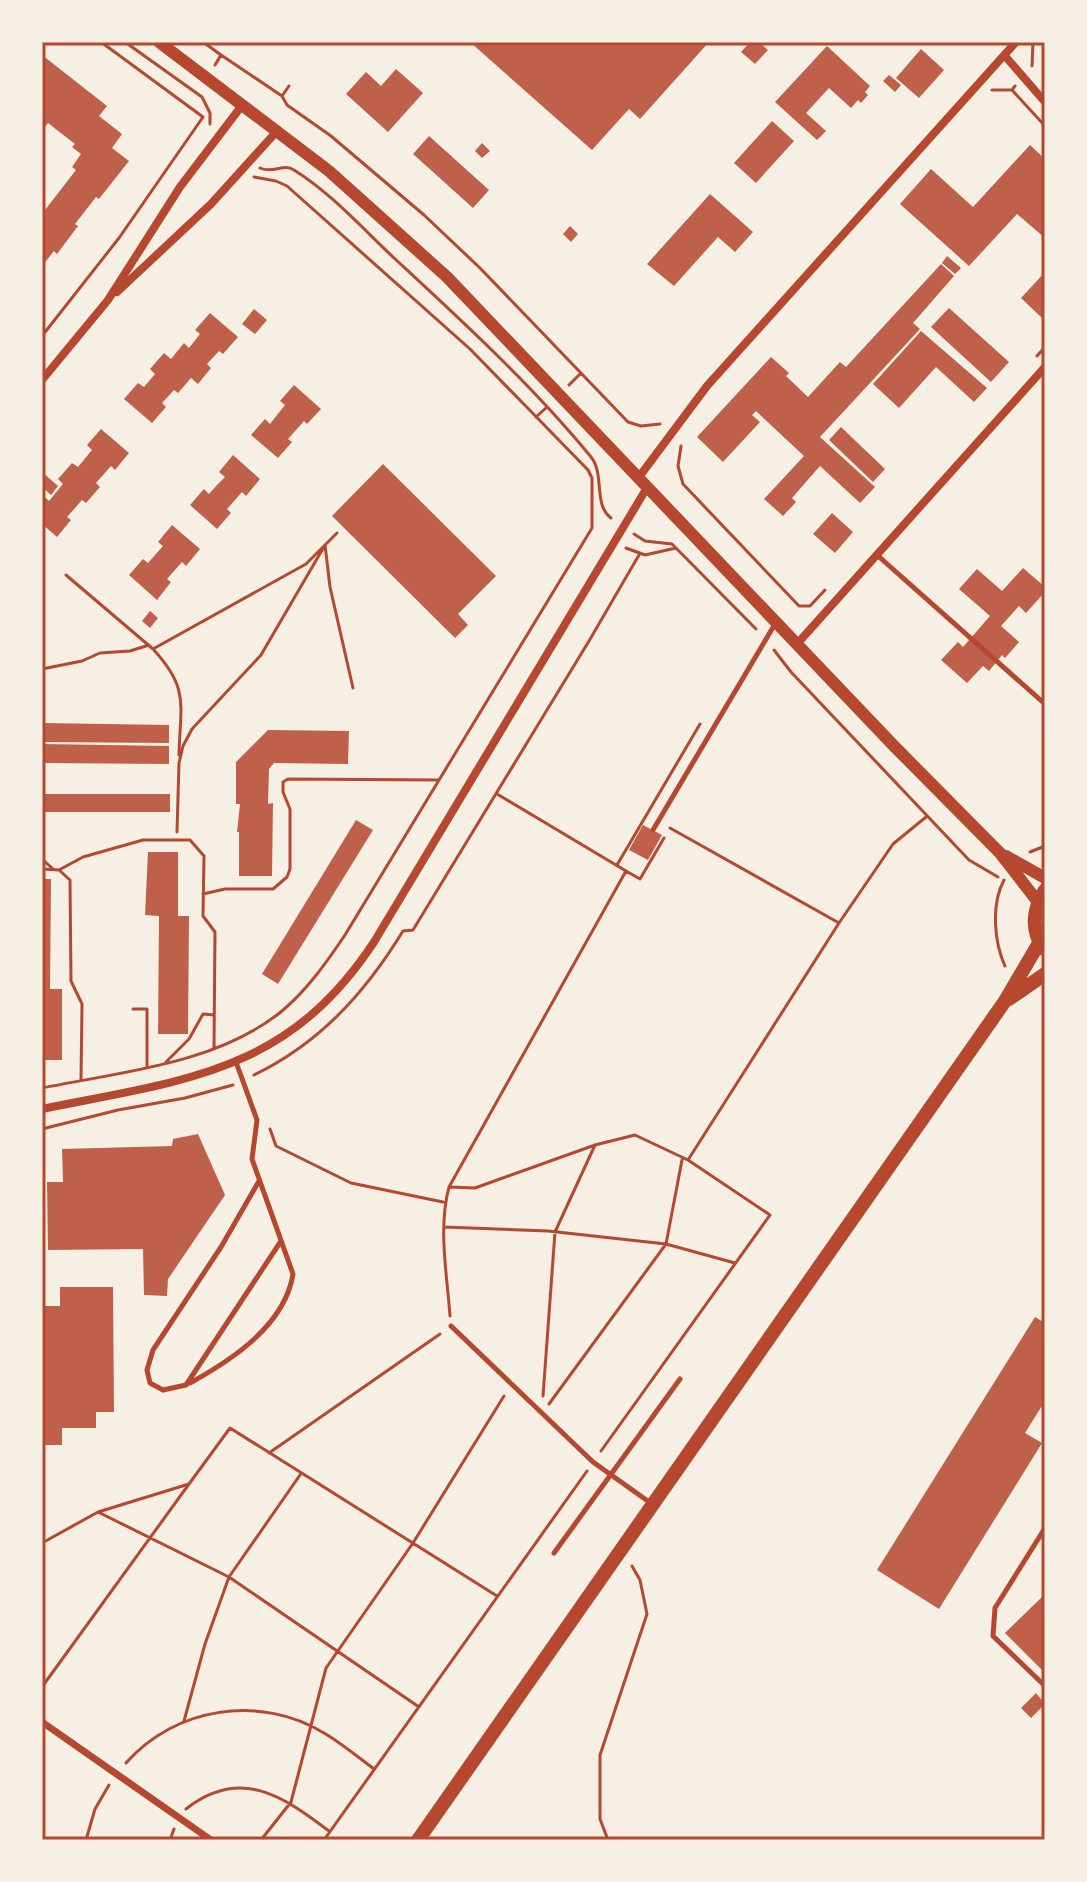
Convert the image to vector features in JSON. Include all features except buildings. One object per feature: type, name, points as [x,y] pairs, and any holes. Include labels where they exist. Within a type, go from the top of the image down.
[{"type":"main road","points":[[418,1840],[1042,947],[1034,916],[1041,896]]},
{"type":"main road","points":[[1005,1001],[1045,974]]},
{"type":"street","points":[[159,42],[329,171],[447,277],[1041,896]]},
{"type":"street","points":[[42,1109],[182,1080],[236,1062],[291,1032],[317,1011],[358,965],[413,879],[623,527],[644,482],[726,364],[1016,42]]},
{"type":"street","points":[[1005,56],[1045,102]]},
{"type":"street","points":[[42,380],[108,300],[180,187],[243,104]]},
{"type":"street","points":[[108,300],[211,204],[278,130]]},
{"type":"street","points":[[797,644],[1045,367]]},
{"type":"street","points":[[1000,853],[1045,878]]},
{"type":"street","points":[[42,1722],[211,1840]]},
{"type":"lane","points":[[877,555],[1045,704]]},
{"type":"lane","points":[[653,830],[776,622]]},
{"type":"lane","points":[[236,1062],[257,1120],[252,1159],[293,1274],[290,1293],[279,1311],[249,1345],[186,1385],[163,1390],[150,1383],[147,1370],[153,1350],[221,1247],[259,1181]]},
{"type":"lane","points":[[186,1385],[281,1241]]},
{"type":"lane","points":[[451,1326],[593,1462],[653,1504]]},
{"type":"lane","points":[[554,1553],[680,1379]]},
{"type":"lane","points":[[1045,1528],[995,1608],[993,1636],[1045,1686]]},
{"type":"path","points":[[42,336],[119,238],[203,117],[101,42]]},
{"type":"path","points":[[125,42],[202,97],[208,107],[212,129],[219,136]]},
{"type":"path","points":[[203,42],[282,96],[287,105],[342,146],[435,225],[628,422],[641,426],[665,423]]},
{"type":"path","points":[[1032,70],[1033,42]]},
{"type":"path","points":[[215,65],[221,55]]},
{"type":"path","points":[[282,96],[289,86]]},
{"type":"path","points":[[988,91],[1012,90],[1045,126]]},
{"type":"path","points":[[194,130],[212,145]]},
{"type":"path","points":[[250,160],[263,171],[287,166],[294,169],[326,194],[480,338],[593,459],[603,511],[645,541],[674,546],[766,639],[791,672],[969,860],[1004,881],[998,900],[996,924],[999,948],[1006,970],[1018,979]]},
{"type":"path","points":[[42,1088],[165,1063],[214,1049],[278,1013],[321,971],[592,528],[592,478],[588,470],[470,349],[287,186],[255,178],[243,169]]},
{"type":"path","points":[[682,443],[678,466],[683,484],[804,608]]},
{"type":"path","points":[[42,669],[82,661],[100,653],[151,647],[306,564],[337,533]]},
{"type":"path","points":[[325,545],[330,587],[353,688]]},
{"type":"path","points":[[179,763],[192,729],[261,655],[325,545]]},
{"type":"path","points":[[639,555],[674,546]]},
{"type":"path","points":[[66,575],[151,647],[171,668],[180,691],[177,832]]},
{"type":"path","points":[[203,894],[225,889],[273,889],[287,877],[290,869],[290,809],[283,792],[283,782],[288,779],[439,780]]},
{"type":"path","points":[[496,794],[640,879],[670,826],[839,923]]},
{"type":"path","points":[[542,1414],[666,1244],[685,1159],[893,844],[927,816]]},
{"type":"path","points":[[42,869],[56,869],[83,857],[143,840],[190,840],[204,856],[203,916],[215,932],[214,1049]]},
{"type":"path","points":[[1016,862],[1045,846]]},
{"type":"path","points":[[42,859],[70,880],[71,981],[82,1004],[81,1080]]},
{"type":"path","points":[[269,1453],[451,1326],[444,1227],[449,1187],[626,871]]},
{"type":"path","points":[[133,1009],[147,1009],[147,1067]]},
{"type":"path","points":[[165,1063],[189,1039],[203,1014],[214,1015]]},
{"type":"path","points":[[268,1124],[276,1146],[351,1183],[445,1203]]},
{"type":"path","points":[[324,1840],[770,1215],[685,1159],[635,1135],[595,1145],[475,1188],[449,1187]]},
{"type":"path","points":[[542,1414],[555,1232],[595,1145]]},
{"type":"path","points":[[444,1227],[555,1232],[666,1244],[735,1263]]},
{"type":"path","points":[[261,1840],[291,1802],[326,1668],[413,1543],[511,1384]]},
{"type":"path","points":[[42,1687],[230,1428],[497,1596]]},
{"type":"path","points":[[184,1721],[205,1644],[229,1577],[301,1473]]},
{"type":"path","points":[[42,1543],[98,1512],[189,1484]]},
{"type":"path","points":[[98,1512],[229,1577],[419,1707]]},
{"type":"path","points":[[608,1840],[600,1819],[600,1755],[647,1614],[640,1580],[622,1549]]},
{"type":"path","points":[[86,1840],[95,1809],[116,1774],[151,1740],[184,1721],[228,1710],[282,1715],[324,1732],[374,1769]]},
{"type":"path","points":[[170,1840],[187,1808],[203,1797],[221,1791],[260,1790],[291,1802],[330,1831]]}]
